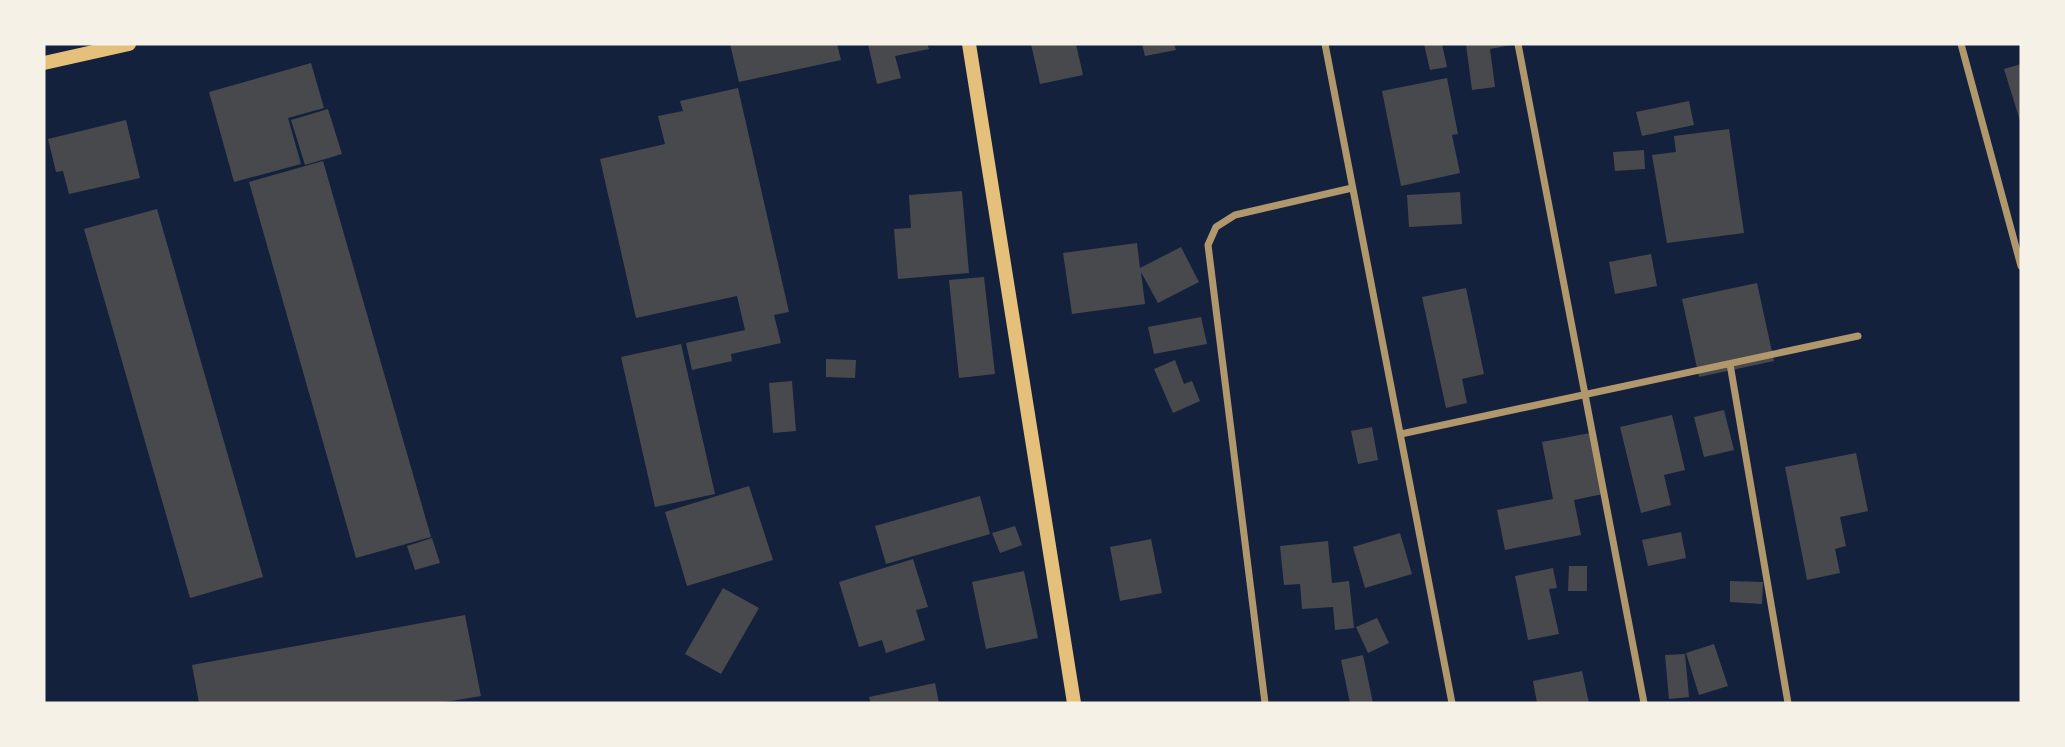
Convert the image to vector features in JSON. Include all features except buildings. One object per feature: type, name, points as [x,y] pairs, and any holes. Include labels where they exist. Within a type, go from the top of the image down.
[{"type":"main road","points":[[44,63],[128,44]]},
{"type":"main road","points":[[969,44],[1074,703]]},
{"type":"street","points":[[1325,44],[1452,703]]},
{"type":"street","points":[[1518,44],[1644,703]]},
{"type":"street","points":[[1961,44],[2017,236],[2021,266]]},
{"type":"street","points":[[1265,703],[1208,245],[1216,228],[1235,215],[1352,188]]},
{"type":"street","points":[[1401,434],[1858,336]]},
{"type":"street","points":[[1730,364],[1788,703]]}]
